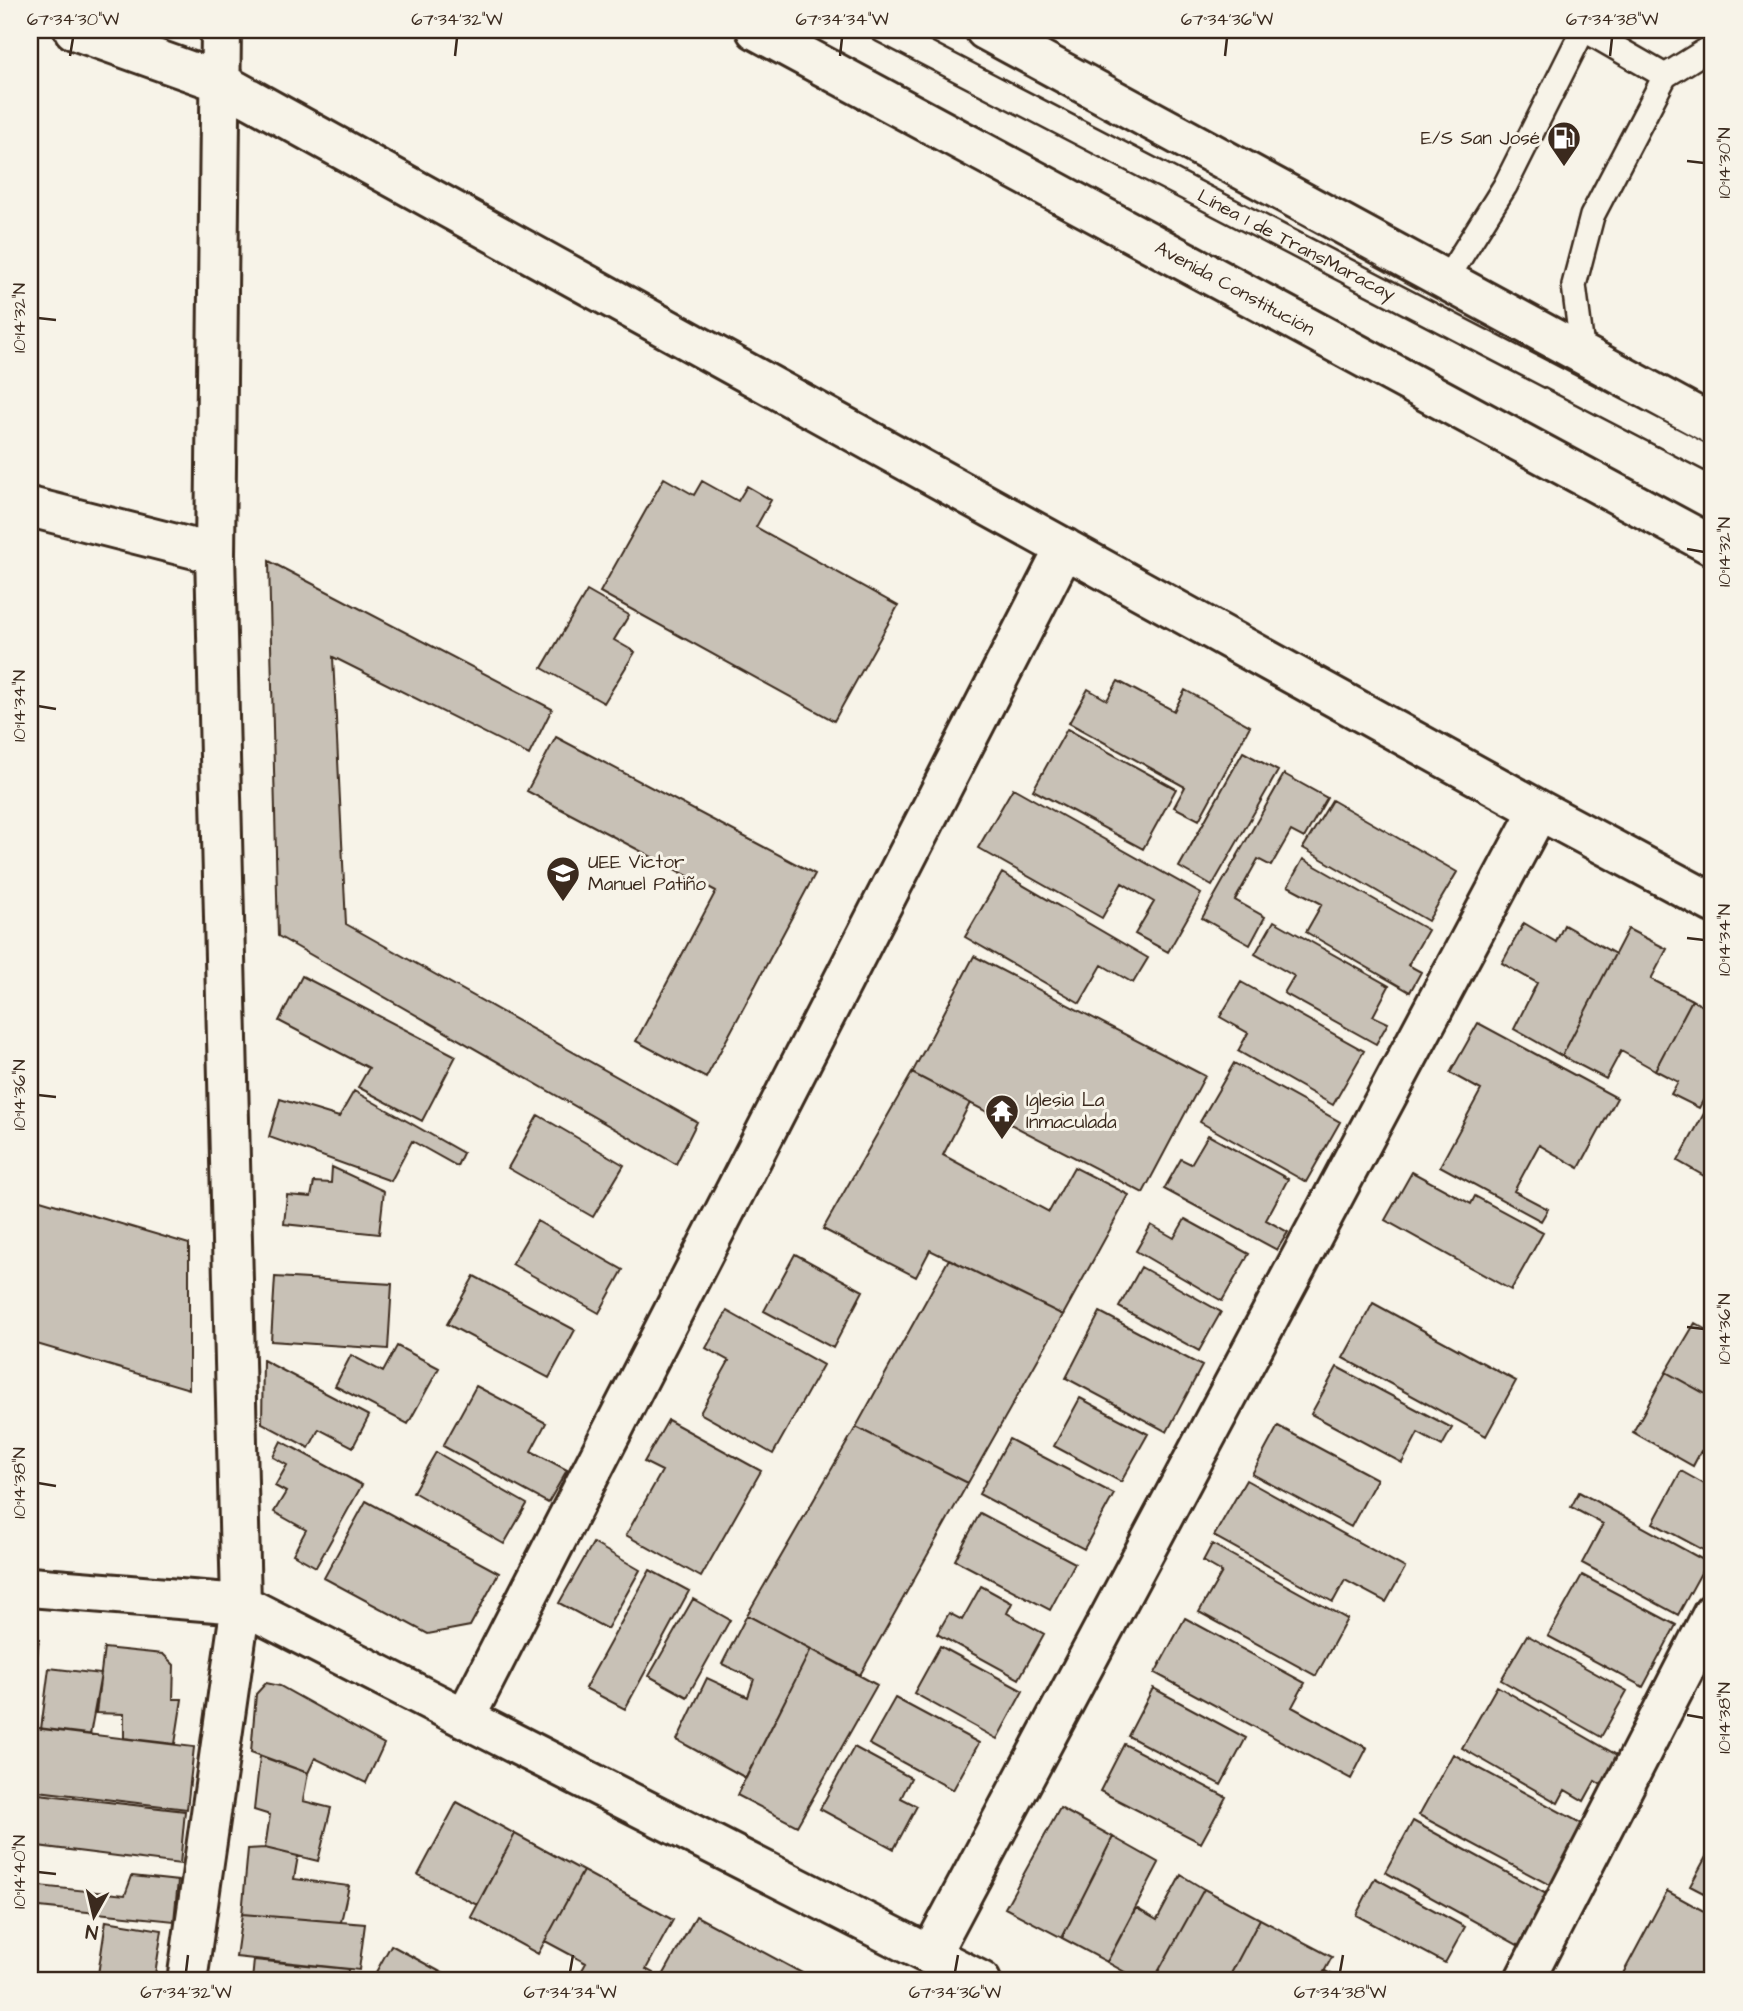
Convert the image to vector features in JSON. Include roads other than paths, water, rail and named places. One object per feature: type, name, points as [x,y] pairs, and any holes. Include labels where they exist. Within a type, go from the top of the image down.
[{"type":"street","points":[[75,30],[219,82],[1539,810],[1713,903]]},
{"type":"street","points":[[187,1981],[240,1604],[215,554],[221,30]]},
{"type":"street","name":"Avenida Constitución","points":[[756,30],[1713,546]]},
{"type":"street","points":[[985,30],[1713,425]]},
{"type":"street","points":[[30,507],[215,554]]},
{"type":"street","points":[[465,1718],[1065,548]]},
{"type":"street","points":[[930,1955],[1539,810]]},
{"type":"street","points":[[30,1587],[240,1604],[981,1981]]},
{"type":"street","points":[[1524,1981],[1701,1665],[1713,1614]]},
{"type":"lane","name":"Línea 1 de TransMaracay","points":[[882,30],[1713,461]]},
{"type":"lane","points":[[1446,281],[1504,186],[1584,30],[1665,76]]},
{"type":"lane","points":[[1583,356],[1574,285],[1592,216],[1665,76],[1713,47]]},
{"type":"place","name":"E/S San José","points":[[1564,168]]},
{"type":"place","name":"UEE Victor Manuel Patiño","points":[[563,903]]},
{"type":"place","name":"Iglesia La Inmaculada","points":[[1002,1141]]}]
